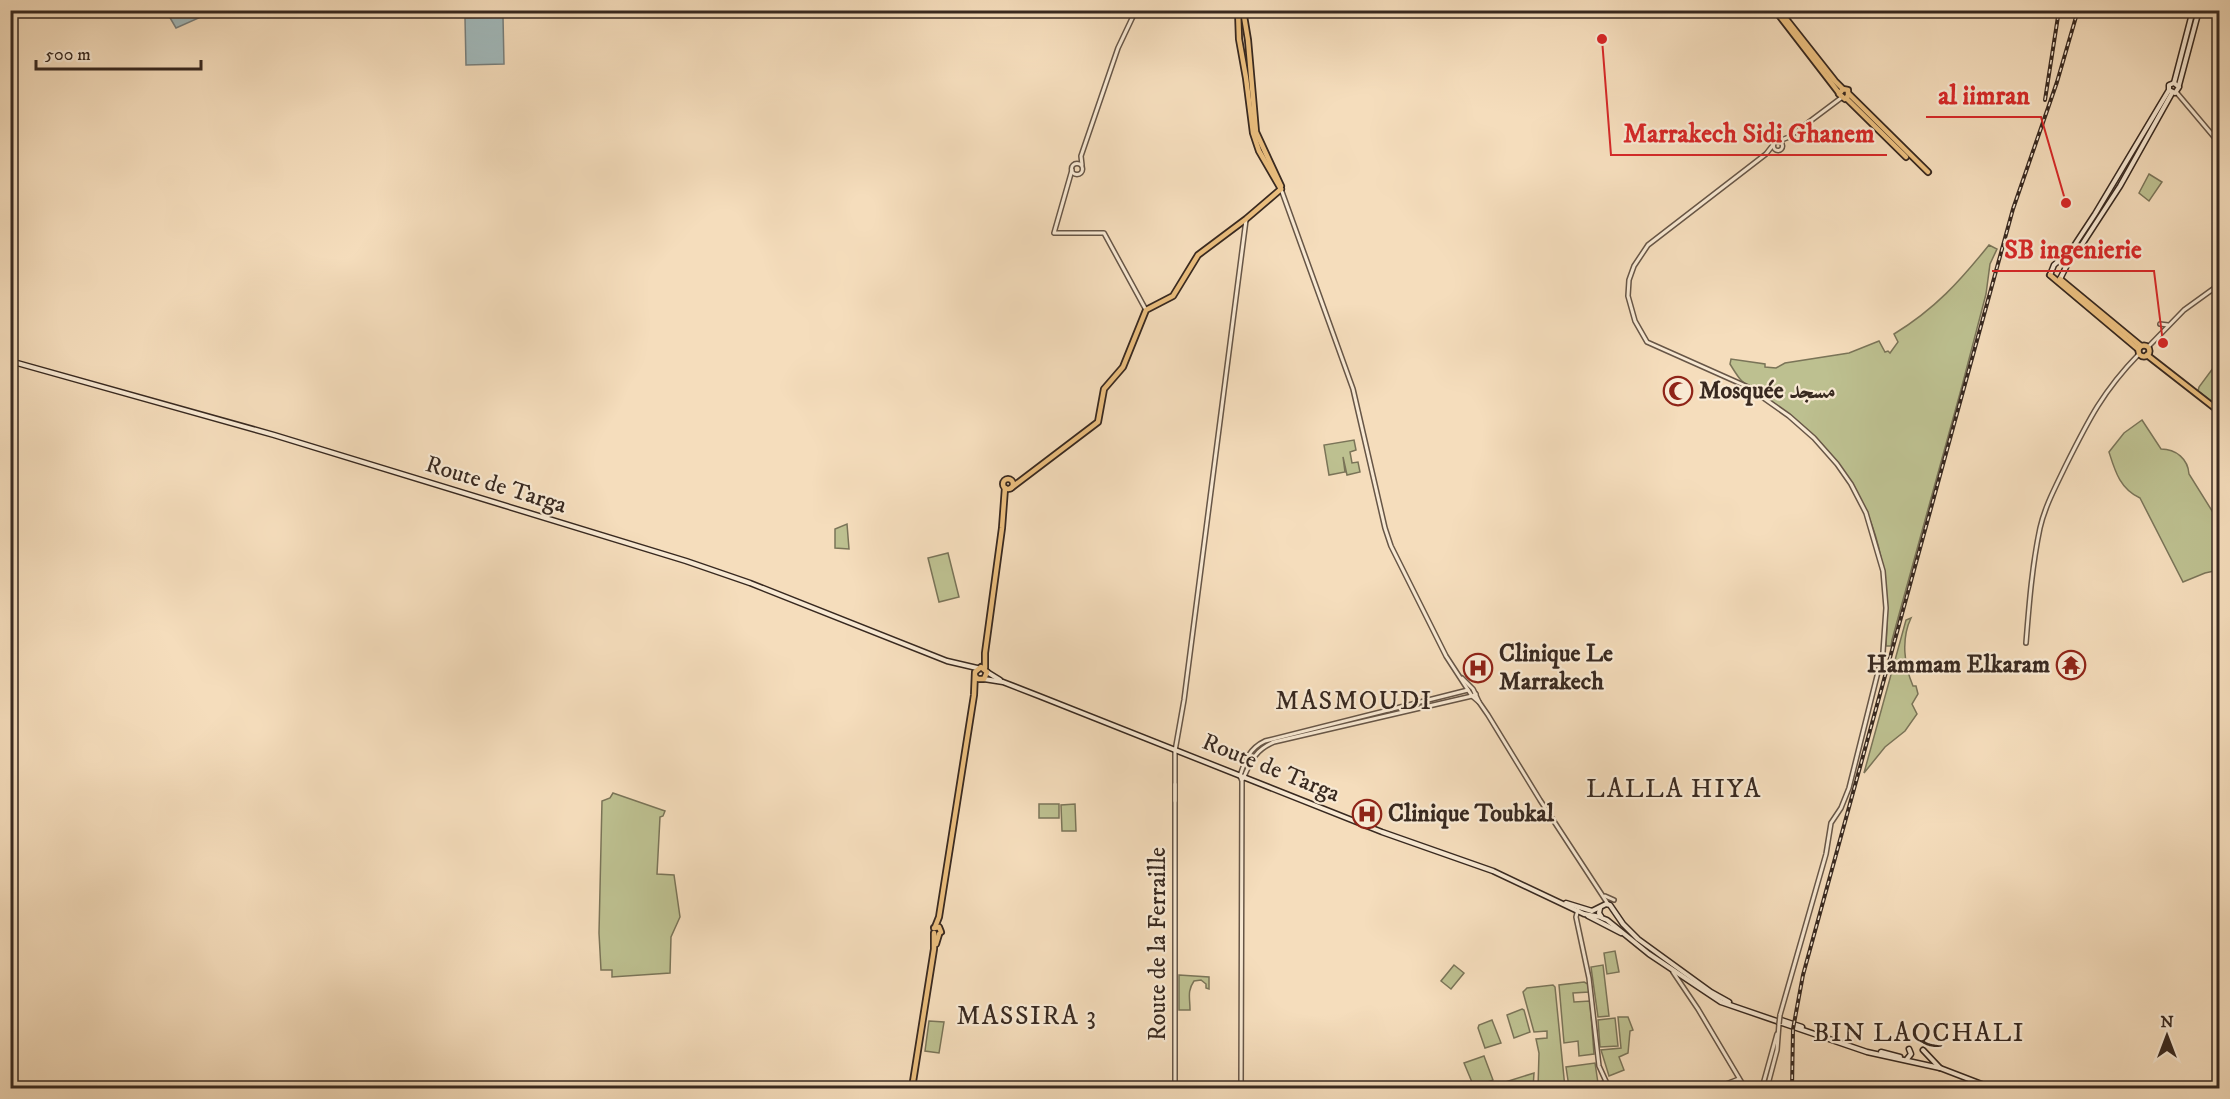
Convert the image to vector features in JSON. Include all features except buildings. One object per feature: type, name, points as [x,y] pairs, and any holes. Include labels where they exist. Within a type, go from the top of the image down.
[{"type":"main road","points":[[1238,10],[1239,33],[1254,138],[1281,189]]},
{"type":"main road","points":[[1243,10],[1256,132],[1278,176],[1281,189]]},
{"type":"main road","points":[[1777,10],[1843,94],[1927,173]]},
{"type":"main road","points":[[2176,84],[2193,10]]},
{"type":"main road","points":[[2148,352],[2140,350],[2060,279],[2069,261],[2120,186],[2173,92],[2199,10]]},
{"type":"main road","points":[[1239,33],[1247,32]]},
{"type":"main road","points":[[1243,57],[1249,56]]},
{"type":"main road","points":[[2173,92],[2169,85],[2176,84]]},
{"type":"main road","points":[[2173,92],[2072,249],[2052,267],[2050,275],[2140,350],[2148,352],[2220,411]]},
{"type":"main road","points":[[1009,488],[1098,422],[1104,389],[1123,367],[1146,310],[1173,296],[1198,255],[1281,189]]},
{"type":"main road","name":"Route de Targa","points":[[10,361],[274,435],[686,561],[964,666],[982,669],[1003,682],[1176,749],[1242,778],[1492,871],[1559,902],[1592,911],[1604,906]]},
{"type":"main road","points":[[1009,488],[1003,486],[1004,481],[1023,478]]},
{"type":"main road","points":[[974,695],[983,679],[984,653],[1002,528],[1012,481]]},
{"type":"main road","name":"Route de Targa","points":[[964,666],[975,675]]},
{"type":"main road","points":[[912,1089],[974,695],[975,675],[982,669]]},
{"type":"main road","points":[[975,675],[983,679]]},
{"type":"main road","name":"Route de Targa","points":[[983,679],[1003,682]]},
{"type":"main road","points":[[1909,1049],[1911,1054],[1904,1059],[1867,1052],[1714,998],[1601,917],[1604,906],[1613,907],[1614,913],[1638,939],[1725,1000],[1846,1042],[1904,1059],[1940,1068],[1992,1089]]},
{"type":"main road","name":"Route de Targa","points":[[1578,909],[1584,914],[1601,917]]},
{"type":"main road","points":[[1607,920],[1612,918],[1614,913]]},
{"type":"main road","points":[[1584,914],[1625,935]]},
{"type":"main road","points":[[1923,1050],[1940,1068]]},
{"type":"street","points":[[1069,180],[1082,172],[1082,156],[1118,48],[1136,10]]},
{"type":"street","points":[[2173,92],[2220,144]]},
{"type":"street","points":[[1766,154],[1780,150],[1789,137],[1843,94]]},
{"type":"street","points":[[1767,1089],[1777,1050],[1780,1015],[1826,854],[1831,823],[1841,808],[1849,788],[1881,659],[1886,608],[1883,571],[1866,513],[1851,484],[1823,447],[1789,416],[1748,387],[1647,342],[1633,316],[1628,291],[1634,266],[1651,242],[1766,154],[1775,142],[1789,137]]},
{"type":"street","points":[[1779,141],[1782,146]]},
{"type":"street","points":[[1773,146],[1776,150]]},
{"type":"street","points":[[1082,156],[1072,166],[1054,232],[1104,233],[1146,310]]},
{"type":"street","points":[[1075,164],[1082,165]]},
{"type":"street","points":[[1072,170],[1077,174]]},
{"type":"street","points":[[1281,189],[1353,389],[1388,537],[1443,650],[1479,702],[1603,896],[1604,906]]},
{"type":"street","name":"Route de la Ferraille","points":[[1174,1089],[1176,749],[1246,219]]},
{"type":"street","points":[[2148,352],[2168,325],[2194,302],[2220,284]]},
{"type":"street","points":[[2160,324],[2168,325]]},
{"type":"street","points":[[2026,643],[2030,594],[2040,531],[2048,502],[2096,406],[2140,350]]},
{"type":"street","points":[[2121,366],[2125,369]]},
{"type":"street","points":[[1241,1089],[1242,778],[1247,757],[1255,747],[1265,741],[1464,692],[1467,686]]},
{"type":"street","points":[[1242,778],[1255,754],[1274,742],[1474,695]]},
{"type":"street","points":[[1599,890],[1604,906]]},
{"type":"street","points":[[1603,896],[1614,900]]},
{"type":"street","points":[[1578,909],[1599,1066],[1609,1089]]},
{"type":"street","points":[[1578,922],[1580,916],[1584,914]]},
{"type":"street","points":[[1670,968],[1687,992],[1745,1089]]},
{"type":"street","points":[[1687,992],[1687,987],[1693,983]]},
{"type":"street","points":[[1762,1089],[1779,1027]]},
{"type":"street","points":[[1716,1089],[1738,1079]]},
{"type":"street","points":[[1597,1089],[1605,1082]]},
{"type":"green space","points":[[2149,174],[2162,182],[2149,201],[2139,193]]},
{"type":"green space","points":[[1989,245],[1997,249],[1990,264],[1986,294],[1891,646],[1886,646],[1885,582],[1880,553],[1872,525],[1860,498],[1845,472],[1825,448],[1802,425],[1742,381],[1730,364],[1731,359],[1776,368],[1785,363],[1849,353],[1879,341],[1885,352],[1890,353],[1898,342],[1894,334],[1922,315],[1946,294]]},
{"type":"green space","points":[[2219,360],[2219,407],[2198,391]]},
{"type":"green space","points":[[2142,420],[2161,449],[2172,451],[2184,459],[2189,474],[2219,522],[2219,570],[2183,582],[2140,498],[2128,490],[2119,479],[2109,452],[2124,433]]},
{"type":"green space","points":[[1354,440],[1356,450],[1350,452],[1352,463],[1358,462],[1360,472],[1347,475],[1343,457],[1345,472],[1329,475],[1324,445]]},
{"type":"green space","points":[[847,524],[849,549],[835,548],[835,529]]},
{"type":"green space","points":[[948,553],[959,597],[939,602],[928,558]]},
{"type":"green space","points":[[1911,618],[1906,635],[1905,652],[1910,678],[1918,694],[1912,704],[1917,714],[1905,731],[1885,747],[1864,773],[1906,620]]},
{"type":"green space","points":[[613,793],[665,811],[660,817],[657,874],[674,875],[680,917],[671,937],[670,973],[612,977],[612,970],[601,970],[599,933],[602,801],[610,798]]},
{"type":"green space","points":[[1039,804],[1059,804],[1059,818],[1039,818]]},
{"type":"green space","points":[[1075,804],[1076,831],[1062,831],[1061,805]]},
{"type":"green space","points":[[1615,951],[1619,972],[1607,974],[1604,953]]},
{"type":"green space","points":[[1454,965],[1464,973],[1451,989],[1441,981]]},
{"type":"green space","points":[[1603,965],[1609,1016],[1598,1017],[1591,967]]},
{"type":"green space","points":[[1179,975],[1209,977],[1209,989],[1201,980],[1194,981],[1189,995],[1190,1010],[1179,1010]]},
{"type":"green space","points":[[1584,982],[1588,984],[1589,992],[1573,993],[1574,1002],[1590,1001],[1594,1054],[1579,1056],[1578,1041],[1564,1043],[1559,985]]},
{"type":"green space","points":[[1553,985],[1565,1088],[1538,1088],[1539,1053],[1536,1039],[1547,1038],[1547,1031],[1534,1032],[1523,992],[1527,988]]},
{"type":"green space","points":[[1522,1009],[1530,1032],[1514,1038],[1507,1015]]},
{"type":"green space","points":[[1618,1017],[1628,1017],[1633,1030],[1630,1031],[1628,1053],[1619,1057],[1624,1070],[1609,1076],[1601,1050],[1621,1048]]},
{"type":"green space","points":[[1615,1018],[1618,1046],[1600,1047],[1598,1020]]},
{"type":"green space","points":[[1492,1020],[1501,1043],[1485,1048],[1478,1028],[1479,1025]]},
{"type":"green space","points":[[929,1021],[944,1022],[939,1053],[925,1051]]},
{"type":"green space","points":[[1484,1056],[1493,1080],[1474,1087],[1464,1063]]},
{"type":"green space","points":[[1595,1063],[1598,1083],[1569,1087],[1566,1067]]},
{"type":"green space","points":[[1534,1073],[1533,1088],[1501,1088],[1499,1084]]},
{"type":"water","points":[[166,11],[198,11],[201,17],[176,28]]},
{"type":"water","points":[[503,17],[504,64],[466,65],[465,18]]},
{"type":"railway","points":[[2045,100],[2059,10]]},
{"type":"railway","points":[[1792,1088],[1793,1029],[1803,975],[2013,209],[2057,82],[2078,10]]},
{"type":"place","name":"Marrakech Sidi Ghanem","points":[[1602,39]]},
{"type":"place","name":"al iimran","points":[[2066,203]]},
{"type":"place","name":"SB ingenierie","points":[[2163,343]]},
{"type":"place","name":"Mosquée مسجد","points":[[1678,391]]},
{"type":"place","name":"Hammam Elkaram","points":[[2071,665]]},
{"type":"place","name":"Clinique Le Marrakech","points":[[1478,668]]},
{"type":"place","name":"Clinique Toubkal","points":[[1367,814]]},
{"type":"district","name":"MASMOUDI","points":[[1354,701]]},
{"type":"district","name":"LALLA HIYA","points":[[1674,789]]},
{"type":"district","name":"MASSIRA 3","points":[[1027,1016]]},
{"type":"district","name":"BIN LAQCHALI","points":[[1919,1033]]}]
